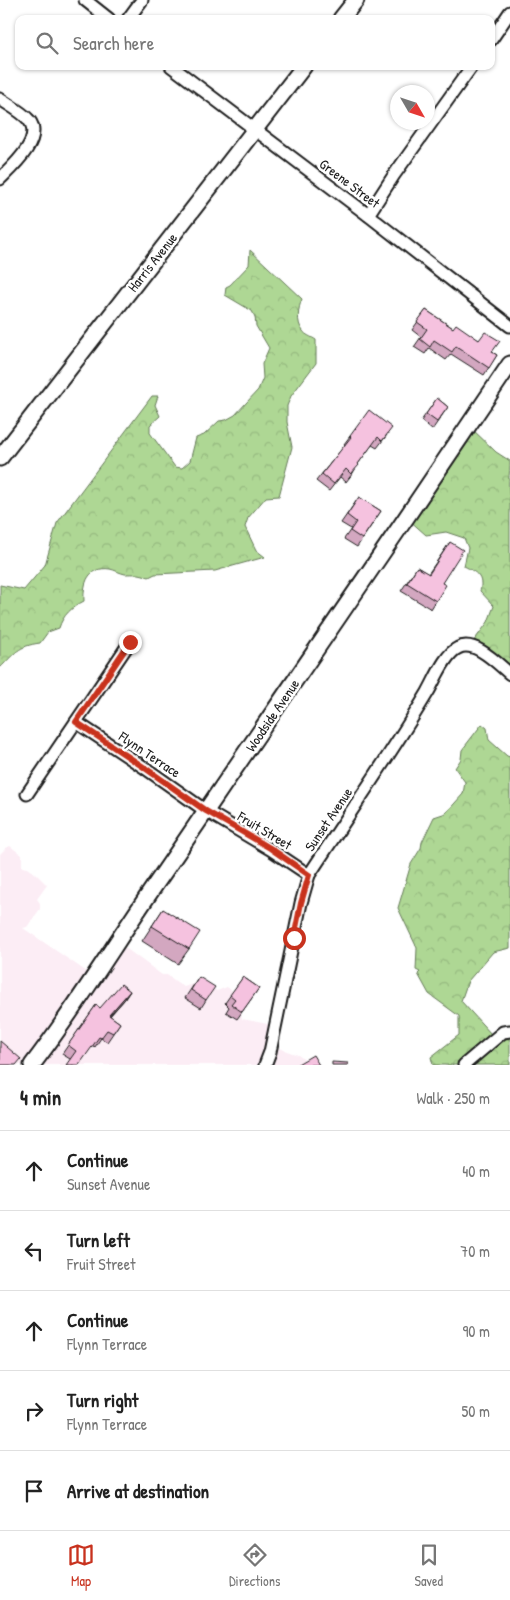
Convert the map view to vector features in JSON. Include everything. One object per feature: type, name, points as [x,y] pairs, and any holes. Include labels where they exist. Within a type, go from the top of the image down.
[{"type":"street","points":[[85,0],[104,15]]},
{"type":"street","points":[[131,15],[142,0]]},
{"type":"street","points":[[344,15],[356,0]]},
{"type":"street","points":[[495,34],[510,12]]},
{"type":"street","name":"Greene Street","points":[[176,70],[368,215],[510,326]]},
{"type":"street","name":"Harris Avenue","points":[[1,454],[301,70]]},
{"type":"street","points":[[368,215],[394,175],[469,70]]},
{"type":"street","points":[[0,99],[29,120],[34,136],[30,145],[0,179]]},
{"type":"street","name":"Woodside Avenue","points":[[32,1065],[62,1024],[389,545],[510,364]]},
{"type":"street","points":[[27,794],[130,642]]},
{"type":"street","name":"Sunset Avenue","points":[[265,1065],[270,1052],[301,903],[309,875],[411,720],[445,661],[457,648],[465,646],[480,650],[510,674]]},
{"type":"street","name":"Flynn Terrace","points":[[76,722],[206,811]]},
{"type":"street","name":"Fruit Street","points":[[206,811],[270,848],[309,875]]},
{"type":"street","points":[[464,1065],[508,1029]]},
{"type":"shaded area","points":[[10,846],[22,855],[22,867],[28,868],[47,885],[37,899],[40,903],[40,909],[27,927],[23,928],[90,974],[120,944],[162,975],[167,975],[184,987],[201,981],[217,991],[227,987],[247,1001],[241,1013],[242,1019],[273,1025],[273,1046],[298,1055],[312,1065],[0,1065],[0,854]]},
{"type":"green space","points":[[250,250],[302,299],[299,307],[299,324],[307,335],[316,340],[316,363],[291,396],[287,406],[287,422],[292,447],[279,496],[266,497],[248,518],[245,527],[256,550],[265,557],[215,571],[155,574],[149,577],[140,574],[125,574],[110,569],[97,570],[88,577],[84,601],[68,612],[59,628],[48,632],[40,643],[17,651],[0,668],[0,585],[24,590],[45,565],[57,523],[152,396],[158,396],[155,405],[160,416],[150,425],[150,433],[175,467],[182,468],[190,461],[196,438],[204,435],[219,421],[226,420],[235,415],[258,390],[263,378],[262,364],[269,348],[256,326],[252,311],[225,295],[226,287],[249,265]]},
{"type":"green space","points":[[470,427],[496,452],[510,461],[510,674],[470,646],[488,622],[494,606],[480,591],[481,582],[478,576],[464,566],[468,548],[464,538],[446,532],[426,535],[408,519]]},
{"type":"green space","points":[[482,724],[487,728],[489,740],[510,757],[510,948],[493,952],[468,981],[461,1001],[492,1035],[510,1031],[510,1065],[433,1065],[431,1057],[459,1035],[459,1016],[429,994],[418,974],[420,972],[416,970],[417,948],[398,908],[411,864],[421,848],[434,817],[446,813],[463,794],[465,782],[455,768],[461,759],[462,750]]},
{"type":"building","points":[[426,310],[453,328],[456,324],[479,340],[485,332],[500,341],[492,352],[497,355],[489,368],[456,346],[452,352],[434,340],[430,347],[420,339],[427,329],[417,322]]},
{"type":"building","points":[[437,398],[448,407],[437,422],[426,414]]},
{"type":"building","points":[[369,410],[392,428],[382,441],[378,437],[351,474],[346,469],[334,484],[322,474]]},
{"type":"building","points":[[359,497],[381,511],[362,539],[350,531],[356,522],[347,515]]},
{"type":"building","points":[[450,542],[463,550],[442,583],[446,585],[436,601],[407,583],[417,567],[429,574]]},
{"type":"building","points":[[163,909],[200,932],[189,949],[152,926]]},
{"type":"building","points":[[199,977],[215,987],[206,1000],[191,990]]},
{"type":"building","points":[[243,977],[259,988],[242,1012],[231,1004],[235,999],[230,995]]},
{"type":"building","points":[[121,984],[130,991],[109,1015],[120,1023],[113,1033],[107,1030],[101,1038],[99,1037],[79,1065],[66,1065],[76,1051],[68,1045],[96,1005],[100,1008]]},
{"type":"building","points":[[0,1041],[21,1059],[16,1065],[0,1065]]},
{"type":"building","points":[[313,1055],[319,1065],[296,1065]]},
{"type":"building","points":[[332,1062],[348,1063],[348,1065],[332,1065]]},
{"type":"route","points":[[130,642],[76,722],[206,811],[270,848],[309,875],[294,938]]}]
